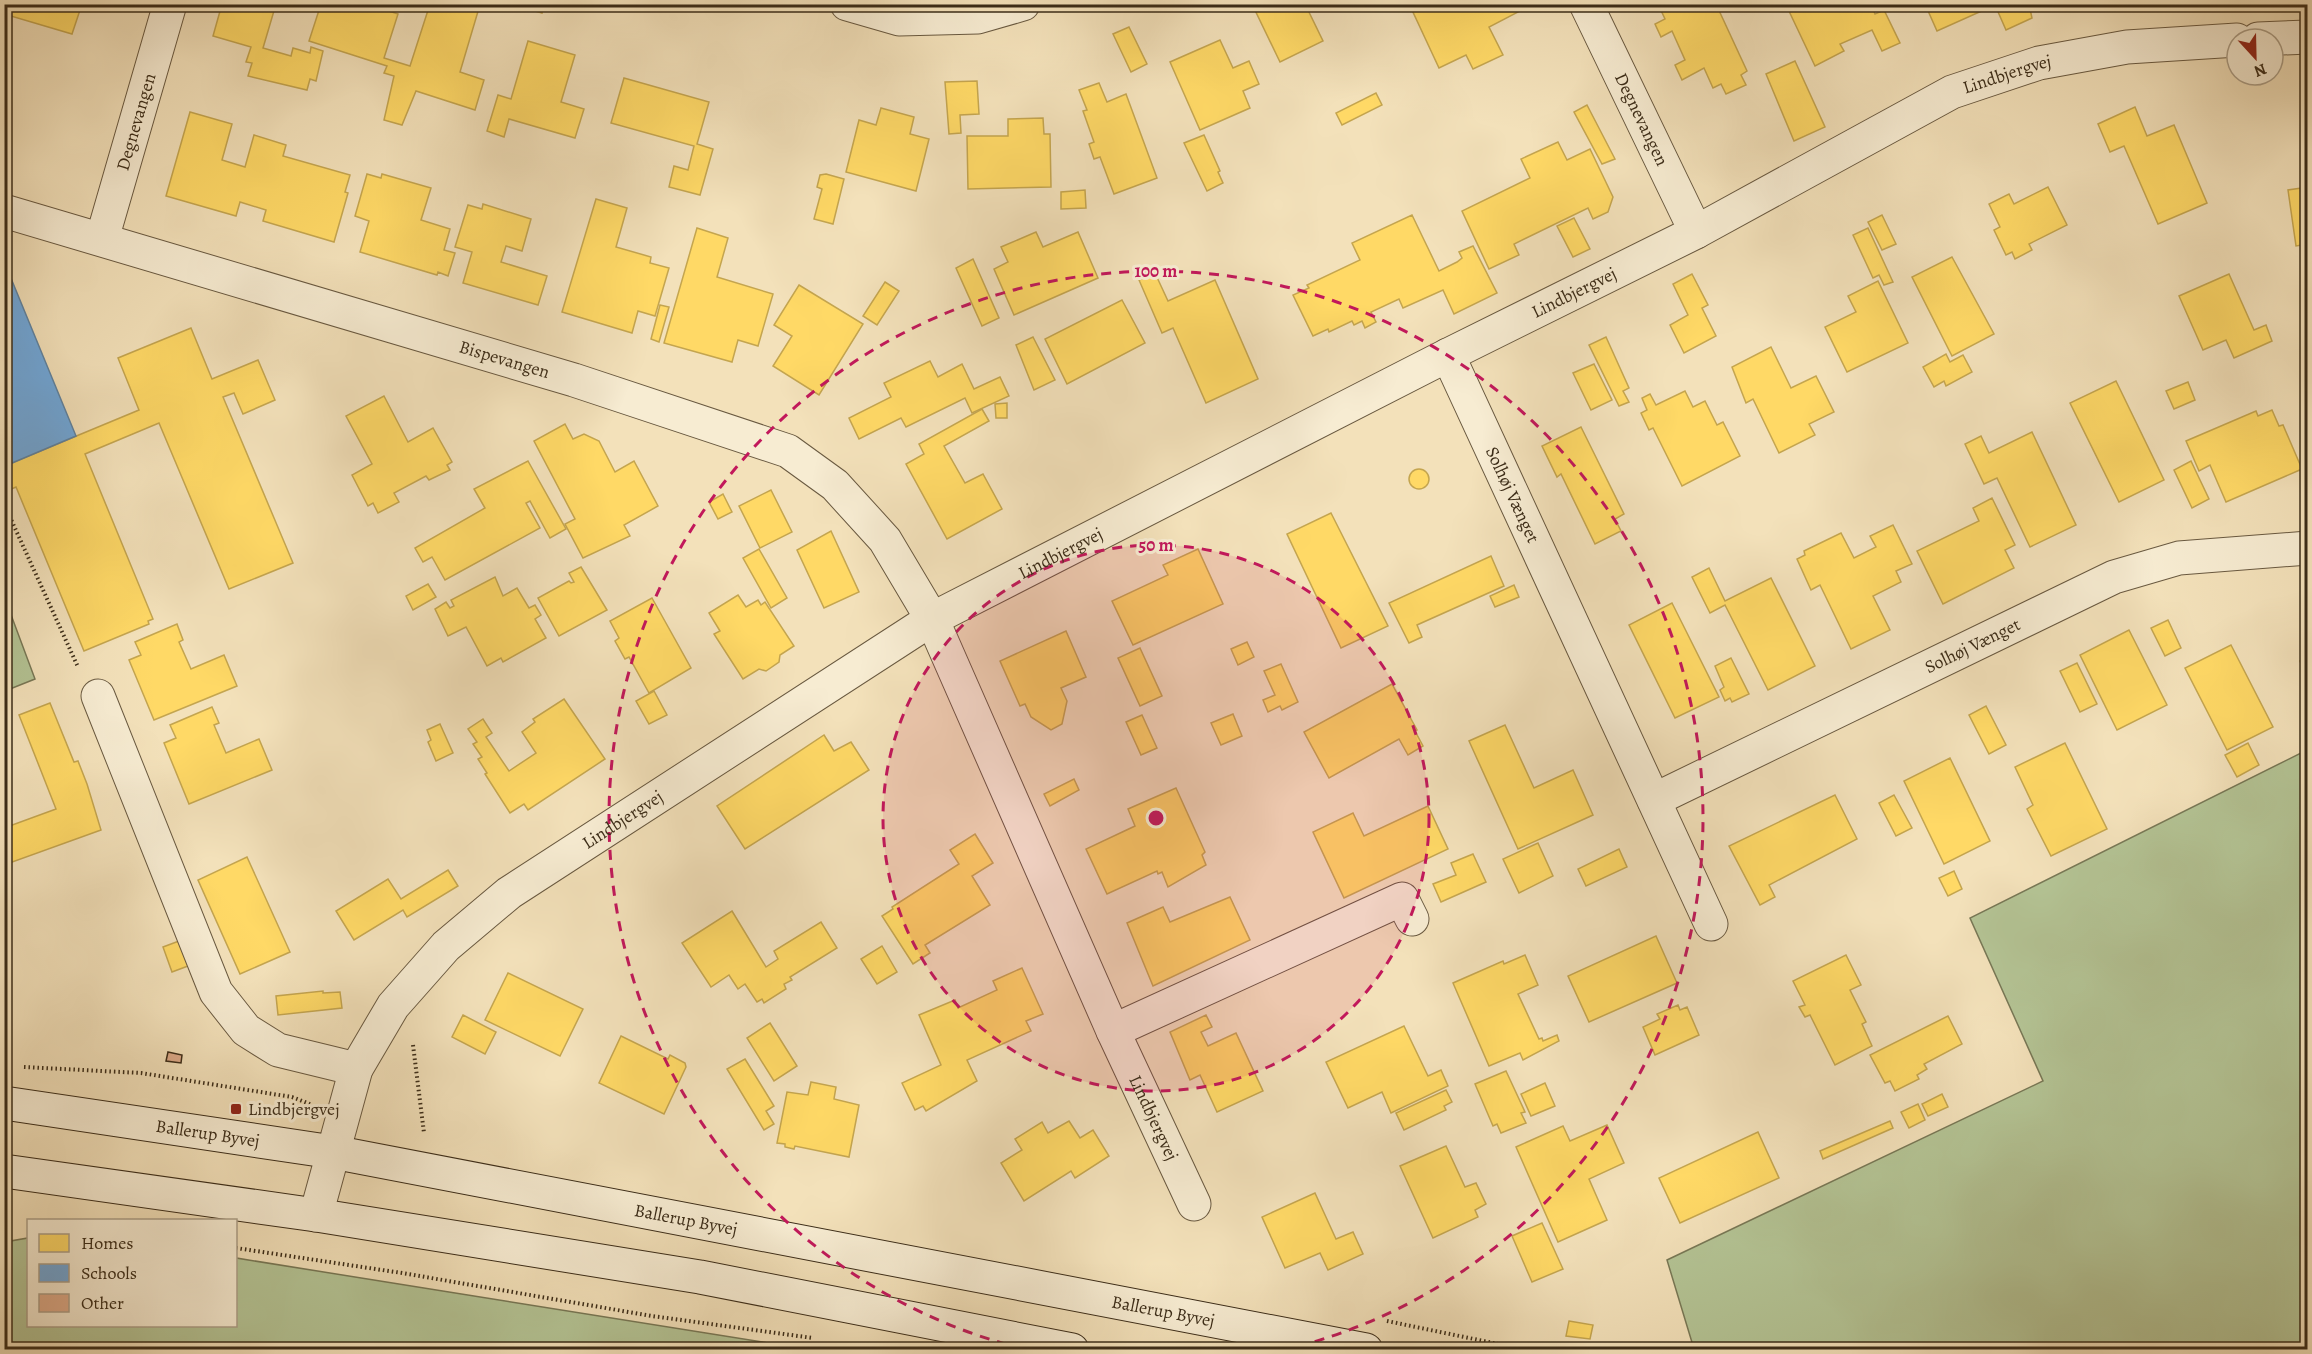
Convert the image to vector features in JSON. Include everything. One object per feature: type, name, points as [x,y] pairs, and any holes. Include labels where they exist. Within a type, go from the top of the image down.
[{"type":"street","name":"Degnevangen","points":[[102,239],[170,4]]},
{"type":"street","points":[[847,4],[899,19],[978,17],[1023,4]]},
{"type":"street","name":"Degnevangen","points":[[1586,4],[1696,232]]},
{"type":"street","points":[[2285,38],[2307,37]]},
{"type":"street","name":"Lindbjergvej","points":[[316,1215],[356,1069],[393,1006],[446,946],[509,892],[932,619],[1448,354],[1696,232],[1952,92],[2039,63],[2127,47],[2225,41]]},
{"type":"street","name":"Bispevangen","points":[[4,211],[574,380],[788,451],[835,485],[885,540],[932,619]]},
{"type":"street","name":"Solhøj Vænget","points":[[1448,354],[1711,924]]},
{"type":"street","name":"Solhøj Vænget","points":[[1654,800],[2114,577],[2179,558],[2307,548]]},
{"type":"street","name":"Lindbjergvej","points":[[932,619],[1113,1031],[1194,1204]]},
{"type":"street","points":[[98,696],[216,992],[246,1030],[278,1050],[356,1069]]},
{"type":"street","points":[[1113,1031],[1402,899],[1412,919]]},
{"type":"street","name":"Ballerup Byvej","points":[[4,1103],[333,1152],[1365,1350]]},
{"type":"street","points":[[4,1171],[316,1215],[700,1277],[1072,1350]]},
{"type":"path","points":[[4,504],[74,662],[98,696]]},
{"type":"path","points":[[237,1248],[402,1273],[652,1316],[825,1340]]},
{"type":"green space","points":[[4,596],[35,679],[5,691],[4,691]]},
{"type":"green space","points":[[2307,750],[2307,1349],[1694,1349],[1667,1260],[2043,1081],[1970,918]]},
{"type":"green space","points":[[27,1238],[27,1327],[237,1327],[237,1258],[806,1349],[7,1349],[4,1343],[5,1242]]},
{"type":"building: Homes","points":[[4,4],[82,4],[72,34],[4,14]]},
{"type":"building: Homes","points":[[222,4],[276,4],[263,48],[291,56],[293,48],[310,53],[311,47],[323,51],[316,81],[310,79],[307,90],[248,76],[252,63],[246,62],[251,47],[213,36]]},
{"type":"building: Homes","points":[[321,4],[368,4],[398,14],[384,58],[410,66],[430,4],[466,4],[479,8],[460,72],[484,80],[475,110],[416,91],[402,125],[384,120],[394,76],[384,73],[387,66],[309,41]]},
{"type":"building: Homes","points":[[526,4],[544,4],[542,13],[525,8]]},
{"type":"building: Homes","points":[[1252,4],[1305,4],[1323,41],[1280,62]]},
{"type":"building: Homes","points":[[1423,4],[1520,4],[1522,10],[1489,27],[1503,55],[1473,69],[1466,55],[1439,68],[1412,10]]},
{"type":"building: Homes","points":[[1658,4],[1716,4],[1747,71],[1741,75],[1746,85],[1726,94],[1721,84],[1713,88],[1704,68],[1682,80],[1675,65],[1685,60],[1672,31],[1661,37],[1655,24],[1665,19]]},
{"type":"building: Homes","points":[[1793,4],[1871,4],[1875,14],[1884,10],[1900,43],[1882,51],[1872,30],[1840,44],[1844,51],[1815,66],[1788,9],[1794,7]]},
{"type":"building: Homes","points":[[1925,4],[2029,4],[2032,18],[2006,30],[1995,5],[1937,31]]},
{"type":"building: Homes","points":[[1129,27],[1147,64],[1131,72],[1113,34]]},
{"type":"building: Homes","points":[[1220,40],[1233,68],[1249,61],[1259,84],[1243,91],[1250,108],[1200,130],[1170,62]]},
{"type":"building: Homes","points":[[528,41],[575,55],[561,102],[584,109],[575,138],[509,119],[504,137],[487,131],[498,95],[511,99]]},
{"type":"building: Homes","points":[[1795,61],[1825,127],[1794,141],[1766,74]]},
{"type":"building: Homes","points":[[624,78],[709,102],[697,144],[713,149],[700,195],[669,187],[674,166],[688,170],[694,146],[611,123]]},
{"type":"building: Homes","points":[[977,81],[979,114],[960,115],[961,133],[949,134],[945,82]]},
{"type":"building: Homes","points":[[1099,83],[1107,102],[1126,94],[1157,178],[1114,194],[1100,157],[1094,159],[1089,144],[1094,142],[1083,111],[1087,110],[1079,90]]},
{"type":"building: Homes","points":[[1376,93],[1382,105],[1342,125],[1336,113]]},
{"type":"building: Homes","points":[[1587,105],[1615,159],[1602,164],[1574,112]]},
{"type":"building: Homes","points":[[2135,107],[2147,136],[2174,125],[2207,203],[2158,224],[2124,146],[2110,152],[2098,124]]},
{"type":"building: Homes","points":[[881,108],[914,117],[910,134],[929,139],[916,191],[846,172],[859,120],[876,125]]},
{"type":"building: Homes","points":[[190,112],[232,124],[222,160],[245,167],[254,135],[286,145],[283,156],[350,175],[345,192],[348,193],[334,242],[263,221],[266,210],[240,202],[236,216],[166,196]]},
{"type":"building: Homes","points":[[1043,118],[1044,134],[1050,134],[1051,187],[968,189],[967,136],[1008,136],[1008,119]]},
{"type":"building: Homes","points":[[1204,135],[1223,183],[1207,191],[1184,143]]},
{"type":"building: Homes","points":[[1558,142],[1567,160],[1590,149],[1613,197],[1608,212],[1593,219],[1588,208],[1514,244],[1519,255],[1489,269],[1462,211],[1530,178],[1521,159]]},
{"type":"building: Homes","points":[[367,174],[381,178],[382,174],[431,188],[421,220],[450,229],[444,250],[455,253],[448,276],[438,272],[437,275],[360,252],[369,221],[355,216]]},
{"type":"building: Homes","points":[[826,174],[844,179],[833,224],[814,219],[822,189],[817,187],[820,175]]},
{"type":"building: Homes","points":[[2048,187],[2067,225],[2029,244],[2032,250],[2015,259],[2012,252],[2006,255],[1994,230],[2000,227],[1989,204],[2009,194],[2014,204]]},
{"type":"building: Homes","points":[[2308,187],[2308,244],[2296,246],[2288,190]]},
{"type":"building: Homes","points":[[1085,190],[1086,208],[1061,209],[1061,192]]},
{"type":"building: Homes","points":[[596,199],[627,208],[616,247],[651,257],[650,263],[669,268],[655,316],[638,311],[632,333],[562,312]]},
{"type":"building: Homes","points":[[483,204],[531,219],[522,251],[506,246],[501,262],[547,276],[538,305],[463,283],[472,252],[455,247],[468,205],[482,209]]},
{"type":"building: Homes","points":[[1412,215],[1439,271],[1462,258],[1459,252],[1473,246],[1497,293],[1454,314],[1443,290],[1403,308],[1399,299],[1371,312],[1376,322],[1365,328],[1362,321],[1354,325],[1352,321],[1329,332],[1328,329],[1313,336],[1293,295],[1309,288],[1307,285],[1360,260],[1352,243]]},
{"type":"building: Homes","points":[[1882,215],[1896,244],[1882,250],[1868,222]]},
{"type":"building: Homes","points":[[1574,218],[1590,249],[1573,257],[1557,226]]},
{"type":"building: Homes","points":[[697,228],[728,238],[717,277],[773,294],[758,346],[738,340],[732,362],[664,343]]},
{"type":"building: Homes","points":[[1868,228],[1893,282],[1884,285],[1879,275],[1873,278],[1853,235]]},
{"type":"building: Homes","points":[[1036,232],[1043,247],[1078,232],[1098,278],[1014,315],[994,269],[1008,262],[1001,247]]},
{"type":"building: Homes","points":[[1952,257],[1994,334],[1952,356],[1912,277]]},
{"type":"building: Homes","points":[[973,259],[999,318],[982,326],[956,268]]},
{"type":"building: Homes","points":[[1155,273],[1168,301],[1215,280],[1258,379],[1206,403],[1173,328],[1162,333],[1139,280]]},
{"type":"building: Homes","points":[[1692,274],[1708,305],[1702,308],[1716,336],[1684,353],[1670,325],[1688,315],[1673,284]]},
{"type":"building: Homes","points":[[2229,274],[2254,330],[2266,325],[2272,341],[2234,358],[2226,340],[2203,350],[2179,296]]},
{"type":"building: Homes","points":[[1878,281],[1908,343],[1847,372],[1825,327],[1856,312],[1848,296]]},
{"type":"building: Homes","points":[[885,282],[899,291],[877,325],[863,316]]},
{"type":"building: Homes","points":[[799,285],[863,324],[819,395],[773,366],[792,336],[774,325]]},
{"type":"building: Homes","points":[[1122,300],[1145,343],[1067,384],[1045,339]]},
{"type":"building: Homes","points":[[660,305],[669,307],[659,342],[651,339]]},
{"type":"building: Homes","points":[[191,328],[212,379],[258,360],[275,400],[243,414],[234,393],[223,397],[293,563],[229,589],[159,423],[85,454],[153,619],[148,621],[149,624],[84,651],[16,487],[9,490],[4,481],[4,466],[139,410],[118,358]]},
{"type":"building: Homes","points":[[1033,337],[1055,380],[1034,390],[1016,345]]},
{"type":"building: Homes","points":[[1606,337],[1629,388],[1623,391],[1629,402],[1619,406],[1589,345]]},
{"type":"building: Homes","points":[[1771,347],[1791,388],[1816,376],[1834,412],[1809,424],[1815,435],[1779,453],[1753,399],[1746,403],[1732,367]]},
{"type":"building: Homes","points":[[1946,354],[1950,362],[1963,355],[1972,372],[1946,386],[1944,381],[1934,387],[1923,367]]},
{"type":"building: Homes","points":[[930,361],[938,377],[962,364],[974,389],[1000,377],[1009,396],[972,413],[965,398],[906,427],[901,418],[859,439],[849,418],[891,397],[884,383]]},
{"type":"building: Homes","points":[[1594,364],[1612,400],[1591,410],[1573,373]]},
{"type":"building: Homes","points":[[2116,381],[2164,480],[2119,502],[2070,403]]},
{"type":"building: Homes","points":[[2188,382],[2195,400],[2174,409],[2166,391]]},
{"type":"building: Homes","points":[[1685,391],[1693,407],[1705,401],[1717,425],[1723,422],[1740,456],[1682,486],[1653,428],[1649,430],[1641,413],[1647,410],[1642,398],[1650,394],[1656,405]]},
{"type":"building: Homes","points":[[384,396],[408,442],[433,428],[452,462],[447,465],[450,470],[429,480],[426,476],[394,493],[399,502],[378,513],[373,503],[368,506],[352,475],[372,464],[346,416]]},
{"type":"building: Homes","points":[[1007,403],[1007,418],[996,418],[995,404]]},
{"type":"building: Homes","points":[[982,409],[989,421],[944,446],[965,483],[983,474],[1002,509],[947,539],[906,464],[924,454],[919,444]]},
{"type":"building: Homes","points":[[2272,410],[2279,426],[2283,425],[2302,469],[2226,502],[2210,465],[2199,471],[2186,441],[2256,411],[2258,416]]},
{"type":"building: Homes","points":[[565,424],[573,439],[584,434],[599,441],[615,472],[634,461],[658,506],[624,525],[630,536],[583,558],[565,524],[575,519],[534,441]]},
{"type":"building: Homes","points":[[1581,427],[1624,514],[1615,519],[1621,531],[1595,544],[1561,474],[1557,477],[1542,446]]},
{"type":"building: Homes","points":[[2032,432],[2076,525],[2030,547],[1997,478],[1984,484],[1965,444],[1981,436],[1989,453]]},
{"type":"building: Homes","points":[[528,461],[566,529],[550,538],[530,501],[526,503],[540,528],[445,580],[432,557],[423,562],[415,548],[485,508],[474,489]]},
{"type":"building: Homes","points":[[2191,461],[2209,499],[2192,508],[2174,470]]},
{"type":"building: Homes","points":[[1419,469],[1426,472],[1429,479],[1426,486],[1419,489],[1412,486],[1409,479],[1412,472]]},
{"type":"building: Homes","points":[[771,490],[792,532],[760,548],[739,506]]},
{"type":"building: Homes","points":[[723,494],[732,512],[718,519],[709,502]]},
{"type":"building: Homes","points":[[1992,498],[2015,545],[2005,550],[2014,568],[1943,604],[1917,551],[1979,521],[1973,508]]},
{"type":"building: Homes","points":[[1331,513],[1388,626],[1341,648],[1287,534]]},
{"type":"building: Homes","points":[[1893,525],[1912,564],[1896,571],[1901,582],[1873,596],[1890,630],[1851,649],[1820,585],[1811,590],[1797,559],[1805,555],[1804,551],[1841,533],[1854,558],[1876,547],[1870,536]]},
{"type":"building: Homes","points":[[831,531],[859,592],[824,608],[797,550]]},
{"type":"building: Homes","points":[[759,549],[787,598],[771,608],[743,558]]},
{"type":"building: Homes","points":[[1198,549],[1223,604],[1133,645],[1112,601],[1168,575],[1163,565]]},
{"type":"building: Homes","points":[[1491,556],[1504,586],[1417,625],[1422,637],[1409,643],[1389,603]]},
{"type":"building: Homes","points":[[581,567],[607,610],[559,636],[538,598],[569,581],[574,582],[569,573]]},
{"type":"building: Homes","points":[[1709,568],[1725,601],[1771,578],[1815,666],[1768,690],[1725,605],[1710,613],[1692,577]]},
{"type":"building: Homes","points":[[495,577],[503,596],[517,588],[529,608],[535,605],[541,615],[535,619],[546,638],[503,662],[501,658],[487,666],[466,627],[448,636],[435,609],[446,602],[450,608],[454,606],[451,600]]},
{"type":"building: Homes","points":[[428,584],[436,597],[413,610],[406,596]]},
{"type":"building: Homes","points":[[1514,585],[1519,597],[1495,607],[1490,596]]},
{"type":"building: Homes","points":[[738,595],[746,607],[758,600],[761,605],[765,602],[794,646],[780,655],[779,662],[766,671],[759,669],[743,679],[714,634],[720,631],[709,613]]},
{"type":"building: Homes","points":[[652,598],[691,668],[649,693],[629,657],[625,659],[615,641],[619,638],[610,621]]},
{"type":"building: Homes","points":[[1672,603],[1719,697],[1675,718],[1629,625]]},
{"type":"building: Homes","points":[[2168,620],[2181,648],[2165,656],[2151,628]]},
{"type":"building: Homes","points":[[177,624],[183,640],[179,642],[191,669],[224,655],[237,686],[154,720],[129,660],[141,655],[135,642]]},
{"type":"building: Homes","points":[[2129,630],[2167,705],[2117,730],[2080,655]]},
{"type":"building: Homes","points":[[1066,631],[1086,677],[1061,688],[1067,701],[1062,724],[1051,730],[1031,717],[1025,704],[1020,706],[1000,661]]},
{"type":"building: Homes","points":[[1247,642],[1254,657],[1238,665],[1231,649]]},
{"type":"building: Homes","points":[[2231,645],[2273,727],[2227,750],[2185,668]]},
{"type":"building: Homes","points":[[1140,648],[1162,696],[1140,706],[1118,658]]},
{"type":"building: Homes","points":[[1731,658],[1749,694],[1732,702],[1730,698],[1725,701],[1720,690],[1724,687],[1715,666]]},
{"type":"building: Homes","points":[[2308,658],[2308,683],[2300,661]]},
{"type":"building: Homes","points":[[2077,663],[2097,704],[2080,712],[2060,671]]},
{"type":"building: Homes","points":[[1281,664],[1298,702],[1282,710],[1280,706],[1268,712],[1263,700],[1275,695],[1264,671]]},
{"type":"building: Homes","points":[[1392,684],[1423,746],[1408,755],[1399,739],[1329,778],[1304,732]]},
{"type":"building: Homes","points":[[654,691],[667,715],[649,724],[636,701]]},
{"type":"building: Homes","points":[[564,699],[605,759],[528,810],[524,804],[510,813],[485,774],[487,773],[478,759],[482,757],[473,744],[477,742],[468,729],[483,719],[492,733],[486,737],[509,771],[536,753],[522,732],[535,722],[533,719]]},
{"type":"building: Homes","points":[[50,703],[74,762],[78,761],[101,830],[4,865],[4,828],[56,809],[19,715]]},
{"type":"building: Homes","points":[[1986,706],[2006,745],[1989,754],[1969,715]]},
{"type":"building: Homes","points":[[212,707],[219,723],[214,725],[226,753],[259,739],[272,770],[189,804],[164,743],[176,738],[170,725]]},
{"type":"building: Homes","points":[[1233,714],[1242,736],[1221,745],[1211,723]]},
{"type":"building: Homes","points":[[1142,715],[1157,748],[1141,755],[1126,722]]},
{"type":"building: Homes","points":[[440,724],[453,753],[436,761],[428,742],[431,740],[427,730]]},
{"type":"building: Homes","points":[[1505,725],[1534,788],[1573,770],[1593,815],[1518,849],[1469,741]]},
{"type":"building: Homes","points":[[824,735],[834,751],[851,742],[869,770],[745,849],[717,806]]},
{"type":"building: Homes","points":[[2065,743],[2107,829],[2051,856],[2027,809],[2033,805],[2015,767]]},
{"type":"building: Homes","points":[[2248,743],[2259,765],[2237,777],[2225,755]]},
{"type":"building: Homes","points":[[1950,758],[1990,841],[1944,864],[1904,781]]},
{"type":"building: Homes","points":[[1074,779],[1079,790],[1050,806],[1044,794]]},
{"type":"building: Homes","points":[[1176,788],[1205,852],[1202,855],[1206,865],[1168,887],[1162,872],[1158,874],[1157,871],[1107,894],[1086,849],[1135,826],[1128,809]]},
{"type":"building: Homes","points":[[1835,795],[1857,839],[1769,885],[1775,897],[1760,905],[1729,846]]},
{"type":"building: Homes","points":[[1894,795],[1912,828],[1896,836],[1879,803]]},
{"type":"building: Homes","points":[[1428,806],[1448,849],[1344,898],[1313,832],[1353,813],[1364,836]]},
{"type":"building: Homes","points":[[975,834],[993,863],[972,876],[990,905],[925,945],[930,953],[913,964],[882,916],[893,909],[892,907],[959,864],[950,850]]},
{"type":"building: Homes","points":[[1538,843],[1553,876],[1519,893],[1503,859]]},
{"type":"building: Homes","points":[[1619,849],[1627,867],[1586,886],[1578,869]]},
{"type":"building: Homes","points":[[1473,854],[1486,882],[1441,902],[1433,884],[1456,875],[1451,863]]},
{"type":"building: Homes","points":[[247,857],[290,952],[240,974],[198,880]]},
{"type":"building: Homes","points":[[448,870],[458,886],[407,917],[403,910],[354,940],[336,911],[388,879],[401,899]]},
{"type":"building: Homes","points":[[1954,871],[1962,889],[1948,896],[1939,878]]},
{"type":"building: Homes","points":[[1230,897],[1250,940],[1153,986],[1127,923],[1163,907],[1170,922]]},
{"type":"building: Homes","points":[[732,911],[766,967],[778,959],[774,951],[821,922],[837,948],[790,977],[792,980],[784,984],[786,989],[764,1003],[762,999],[757,1002],[745,984],[738,989],[729,975],[711,987],[682,943]]},
{"type":"building: Homes","points":[[1656,936],[1677,983],[1589,1022],[1568,976]]},
{"type":"building: Homes","points":[[179,941],[188,966],[172,972],[163,947]]},
{"type":"building: Homes","points":[[882,946],[897,972],[877,984],[861,959]]},
{"type":"building: Homes","points":[[1525,955],[1538,985],[1518,994],[1539,1039],[1542,1038],[1543,1041],[1557,1035],[1559,1041],[1523,1060],[1520,1053],[1489,1066],[1453,983],[1503,961],[1504,964]]},
{"type":"building: Homes","points":[[1846,955],[1861,985],[1850,990],[1866,1022],[1862,1024],[1872,1046],[1835,1065],[1810,1015],[1805,1017],[1799,1007],[1805,1005],[1793,981]]},
{"type":"building: Homes","points":[[1022,968],[1043,1014],[1026,1021],[1031,1031],[967,1060],[977,1081],[926,1111],[923,1106],[915,1110],[902,1083],[941,1065],[919,1015],[955,1000],[958,1008],[997,990],[993,981]]},
{"type":"building: Homes","points":[[508,973],[583,1009],[560,1056],[485,1020]]},
{"type":"building: Homes","points":[[323,991],[323,993],[340,992],[342,1008],[278,1015],[276,996]]},
{"type":"building: Homes","points":[[1678,1005],[1680,1010],[1687,1007],[1699,1035],[1655,1055],[1643,1027],[1660,1019],[1657,1014]]},
{"type":"building: Homes","points":[[463,1015],[496,1032],[485,1054],[452,1037]]},
{"type":"building: Homes","points":[[1206,1015],[1212,1027],[1201,1032],[1208,1046],[1236,1033],[1263,1091],[1217,1112],[1200,1075],[1190,1080],[1170,1032]]},
{"type":"building: Homes","points":[[1948,1016],[1962,1044],[1924,1064],[1927,1069],[1917,1075],[1919,1079],[1895,1091],[1890,1081],[1885,1083],[1870,1055]]},
{"type":"building: Homes","points":[[770,1023],[797,1066],[774,1081],[747,1038]]},
{"type":"building: Homes","points":[[1404,1026],[1428,1076],[1441,1070],[1448,1086],[1391,1113],[1382,1092],[1348,1108],[1326,1062]]},
{"type":"building: Homes","points":[[621,1036],[668,1059],[670,1055],[685,1063],[686,1067],[664,1114],[599,1083]]},
{"type":"building: Homes","points":[[745,1059],[774,1106],[766,1111],[774,1124],[764,1130],[727,1069]]},
{"type":"building: Homes","points":[[1506,1071],[1525,1112],[1521,1113],[1526,1123],[1501,1133],[1497,1124],[1493,1126],[1475,1084]]},
{"type":"building: Homes","points":[[811,1082],[836,1087],[834,1099],[859,1105],[849,1157],[795,1146],[794,1149],[777,1143],[787,1092],[808,1095]]},
{"type":"building: Homes","points":[[1545,1083],[1555,1106],[1531,1116],[1521,1094]]},
{"type":"building: Homes","points":[[1446,1090],[1452,1102],[1444,1106],[1446,1110],[1404,1130],[1396,1113]]},
{"type":"building: Homes","points":[[1942,1094],[1948,1107],[1928,1116],[1922,1104]]},
{"type":"building: Homes","points":[[1918,1104],[1925,1120],[1909,1128],[1901,1112]]},
{"type":"building: Homes","points":[[1069,1121],[1080,1138],[1093,1130],[1109,1156],[1075,1178],[1071,1171],[1024,1201],[1001,1163],[1022,1150],[1015,1139],[1042,1122],[1048,1133]]},
{"type":"building: Homes","points":[[1890,1121],[1893,1128],[1823,1159],[1820,1151]]},
{"type":"building: Homes","points":[[1607,1125],[1624,1163],[1589,1179],[1607,1220],[1558,1242],[1516,1147],[1563,1126],[1570,1141]]},
{"type":"building: Homes","points":[[1758,1132],[1779,1178],[1680,1223],[1659,1178]]},
{"type":"building: Homes","points":[[1446,1146],[1465,1187],[1476,1183],[1486,1204],[1475,1210],[1478,1217],[1433,1238],[1400,1166]]},
{"type":"building: Homes","points":[[1315,1193],[1336,1239],[1353,1232],[1363,1254],[1328,1270],[1320,1253],[1285,1268],[1262,1217]]},
{"type":"building: Homes","points":[[1542,1223],[1563,1269],[1532,1282],[1512,1236]]},
{"type":"building: Homes","points":[[1569,1321],[1593,1325],[1590,1339],[1566,1336]]},
{"type":"building: Schools","points":[[8,271],[76,436],[5,466],[4,272]]},
{"type":"building: Other","points":[[168,1052],[182,1055],[181,1063],[166,1061]]},
{"type":"place","name":"Lindbjergvej","points":[[236,1109]]}]
